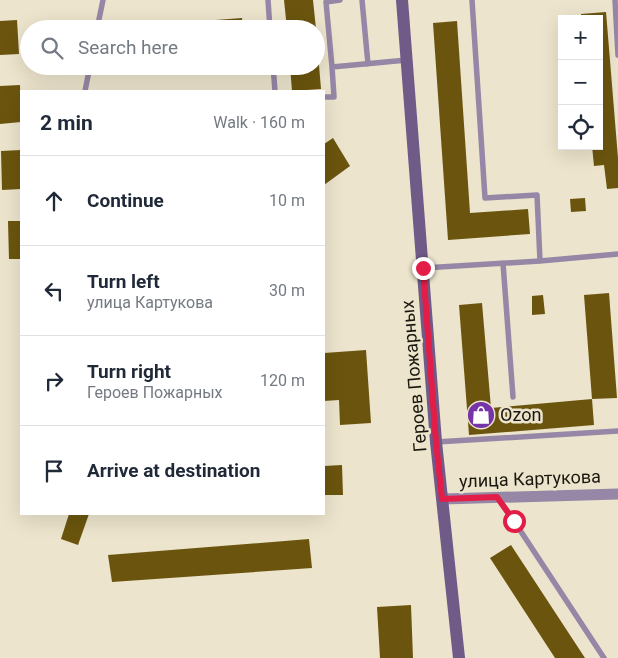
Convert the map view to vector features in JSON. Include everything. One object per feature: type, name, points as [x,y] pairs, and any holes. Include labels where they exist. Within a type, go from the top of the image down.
[{"type":"main road","name":"Героев Пожарных","points":[[402,0],[436,442],[459,658]]},
{"type":"street","name":"улица Картукова","points":[[442,499],[618,494]]},
{"type":"lane","points":[[100,20],[103,0]]},
{"type":"lane","points":[[268,0],[269,20]]},
{"type":"lane","points":[[325,97],[334,97],[326,2],[340,0]]},
{"type":"lane","points":[[362,0],[368,64]]},
{"type":"lane","points":[[472,0],[485,198],[537,194],[540,261]]},
{"type":"lane","points":[[615,0],[618,55]]},
{"type":"lane","points":[[332,68],[407,60]]},
{"type":"lane","points":[[85,90],[88,75]]},
{"type":"lane","points":[[274,75],[276,90]]},
{"type":"lane","points":[[423,268],[618,254]]},
{"type":"lane","points":[[503,263],[513,397]]},
{"type":"lane","points":[[436,442],[618,431]]},
{"type":"lane","points":[[497,497],[604,658]]},
{"type":"building","points":[[284,0],[313,0],[315,20],[286,20]]},
{"type":"building","points":[[606,12],[618,158],[618,188],[607,189],[604,165],[594,166],[592,150],[603,150],[603,15],[581,14]]},
{"type":"building","points":[[242,18],[242,20],[216,20]]},
{"type":"building","points":[[17,20],[19,54],[0,55],[0,21]]},
{"type":"building","points":[[457,21],[470,213],[528,209],[530,234],[448,240],[433,23]]},
{"type":"building","points":[[291,75],[320,75],[321,89],[292,90]]},
{"type":"building","points":[[20,85],[20,122],[0,124],[0,86]]},
{"type":"building","points":[[333,138],[350,166],[325,184],[325,143]]},
{"type":"building","points":[[20,150],[20,189],[2,190],[1,151]]},
{"type":"building","points":[[585,198],[586,211],[571,212],[570,199]]},
{"type":"building","points":[[8,221],[20,221],[20,259],[9,259]]},
{"type":"building","points":[[609,293],[617,398],[592,399],[584,295]]},
{"type":"building","points":[[543,295],[545,314],[532,315],[532,296]]},
{"type":"building","points":[[482,303],[491,408],[592,399],[594,425],[469,435],[459,305]]},
{"type":"building","points":[[366,350],[371,423],[340,425],[339,400],[325,401],[325,353]]},
{"type":"building","points":[[342,465],[343,495],[325,495],[325,466]]},
{"type":"building","points":[[69,515],[89,515],[78,545],[61,539]]},
{"type":"building","points":[[309,539],[312,568],[112,582],[108,555]]},
{"type":"building","points":[[511,545],[585,658],[555,658],[490,558]]},
{"type":"building","points":[[411,605],[413,658],[380,658],[377,607]]},
{"type":"place","name":"Ozon","points":[[481,415]]},
{"type":"route","points":[[423,268],[442,499],[497,497],[514,521]]}]
